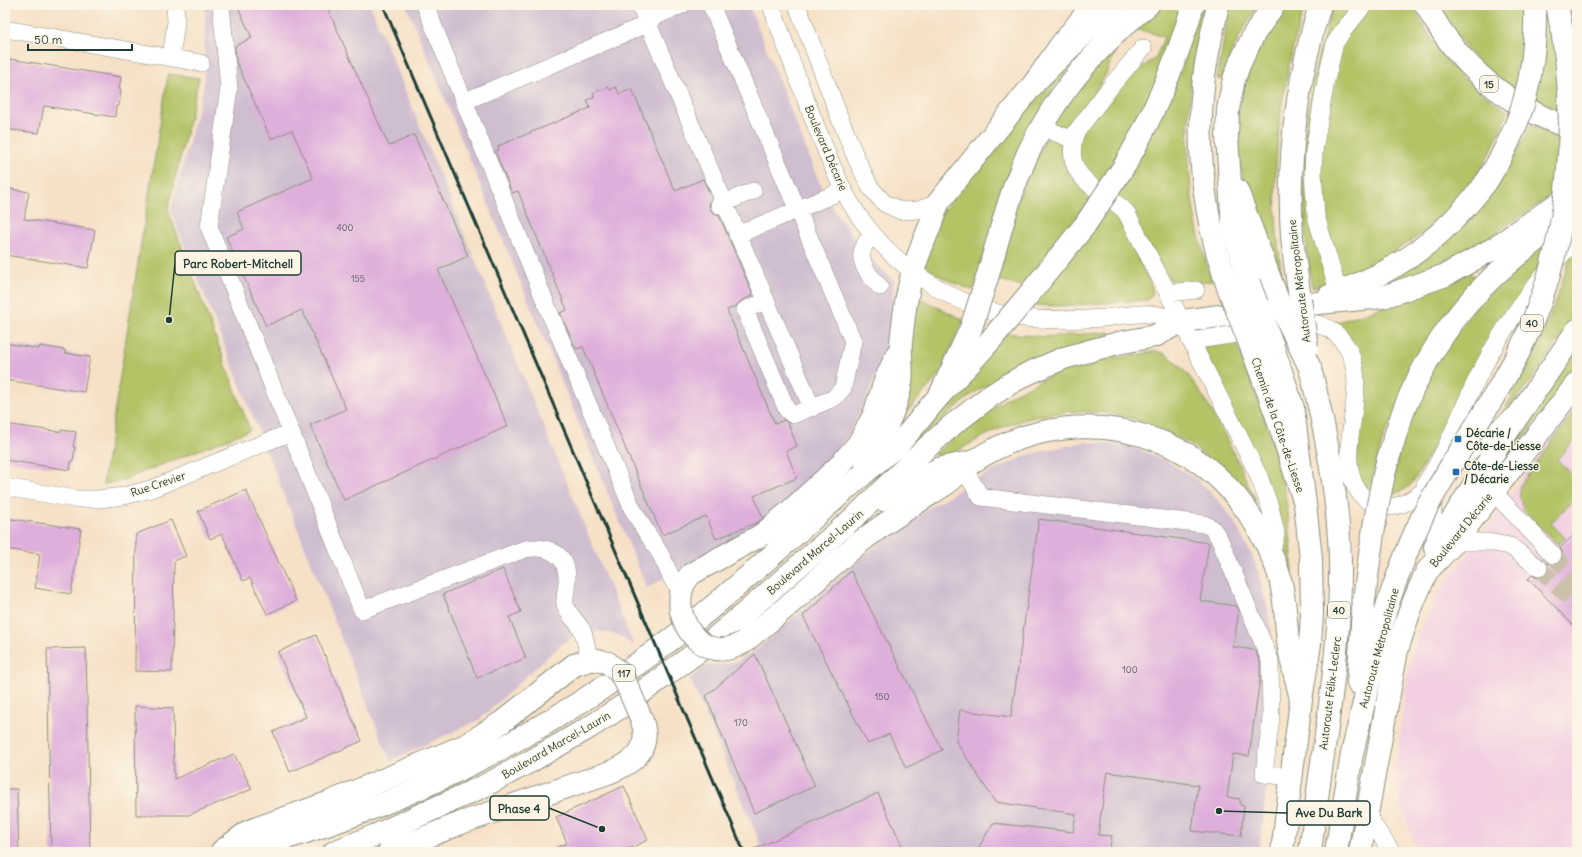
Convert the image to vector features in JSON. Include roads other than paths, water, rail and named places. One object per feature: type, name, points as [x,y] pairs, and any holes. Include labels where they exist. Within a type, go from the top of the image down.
[{"type":"main road","points":[[862,475],[889,420],[898,394],[901,382],[901,344],[908,294],[913,272],[933,222],[938,203],[1036,81],[1060,46],[1093,5]]},
{"type":"main road","points":[[1036,81],[1095,23],[1116,5]]},
{"type":"main road","points":[[940,395],[971,328],[1010,196],[1042,127],[1061,96],[1084,66],[1111,38],[1148,5]]},
{"type":"main road","points":[[862,475],[902,440],[940,395],[970,364],[1032,292],[1085,225],[1125,165],[1154,111],[1185,33],[1193,5]]},
{"type":"main road","points":[[1218,5],[1204,77],[1201,112],[1201,163],[1211,233],[1239,285]]},
{"type":"main road","points":[[1239,285],[1228,166],[1228,117],[1234,79],[1240,63],[1254,34],[1274,5]]},
{"type":"main road","name":"Autoroute Métropolitaine","points":[[1310,368],[1294,254],[1291,218],[1291,177],[1294,123],[1300,84],[1313,26],[1320,5]]},
{"type":"main road","name":"15","points":[[1426,5],[1458,54],[1489,84],[1510,99],[1539,116],[1577,130]]},
{"type":"main road","name":"Boulevard Marcel-Laurin","points":[[334,852],[376,835],[484,786],[531,762],[611,714],[703,648],[859,513],[912,461],[952,426],[989,397],[1027,374],[1064,358],[1118,343],[1186,331],[1340,297],[1417,251],[1456,217],[1487,180],[1512,136],[1525,99],[1531,71],[1534,45],[1535,5]]},
{"type":"main road","name":"Autoroute Métropolitaine","points":[[1352,754],[1385,612],[1412,541],[1442,481],[1495,396],[1516,356],[1538,309],[1548,278],[1565,207],[1570,151],[1571,115],[1568,65],[1562,25],[1557,5]]},
{"type":"main road","points":[[1228,166],[1279,302],[1310,368]]},
{"type":"main road","points":[[1340,297],[1383,297],[1446,275],[1496,247],[1577,190]]},
{"type":"main road","points":[[1352,754],[1364,610],[1378,499],[1387,462],[1405,408],[1434,349],[1460,312],[1482,286],[1508,262],[1577,210]]},
{"type":"main road","name":"Chemin de la Côte-de-Liesse","points":[[1239,285],[1262,347],[1293,408],[1311,558],[1312,614],[1310,644],[1301,700],[1282,852]]},
{"type":"main road","points":[[1445,543],[1486,484],[1521,410],[1577,330]]},
{"type":"main road","points":[[901,344],[871,420],[858,444],[840,465],[763,534],[691,574],[686,580],[682,588],[680,600],[681,611],[689,630],[696,639],[710,648],[724,649],[737,646],[744,642],[862,541],[902,512],[948,482],[969,465],[1020,438],[1067,427],[1109,428],[1152,438],[1175,447],[1194,457],[1219,478],[1234,494],[1248,513],[1271,555],[1281,583],[1288,642],[1301,700]]},
{"type":"main road","name":"Autoroute Félix-Leclerc","points":[[1310,368],[1325,428],[1334,489],[1339,553],[1340,600],[1334,677],[1310,852]]},
{"type":"main road","name":"Boulevard Décarie","points":[[1486,484],[1577,383]]},
{"type":"main road","points":[[859,513],[938,470],[969,465]]},
{"type":"main road","name":"117","points":[[233,852],[291,838],[379,805],[458,770],[556,717],[594,694],[695,621],[751,574],[862,475]]},
{"type":"main road","name":"Boulevard Décarie","points":[[1366,814],[1400,637],[1413,601],[1427,571],[1445,543]]},
{"type":"main road","points":[[233,852],[249,831],[330,802],[466,745],[502,722],[574,665],[598,661],[618,671],[625,681],[641,718],[645,734],[640,753],[627,765],[608,773],[448,828],[389,852]]},
{"type":"main road","name":"40","points":[[1336,852],[1352,754]]},
{"type":"main road","points":[[1360,852],[1366,814]]},
{"type":"street","points":[[171,58],[176,22],[175,5]]},
{"type":"street","points":[[221,5],[229,88],[209,227],[362,610],[525,549],[534,548],[551,550],[557,554],[563,563],[567,577],[565,606],[582,630],[586,644],[598,661]]},
{"type":"street","points":[[425,5],[551,316],[632,508],[643,528],[659,551],[673,581],[682,588]]},
{"type":"street","points":[[640,5],[663,58],[721,204],[737,235],[812,408]]},
{"type":"street","points":[[465,101],[638,28],[656,16],[682,5]]},
{"type":"street","points":[[711,5],[853,342],[842,388],[834,398],[793,415],[787,410],[745,310],[765,301]]},
{"type":"street","name":"Boulevard Décarie","points":[[771,5],[813,119],[844,190],[861,219],[873,235],[913,272],[942,291],[961,300],[981,308],[1015,316],[1059,320],[1153,314],[1186,331]]},
{"type":"street","points":[[797,5],[839,116],[856,158],[870,187],[884,203],[901,211],[918,210],[938,203]]},
{"type":"street","points":[[1340,297],[1316,216],[1313,173],[1314,151],[1326,80],[1335,43],[1338,37],[1364,5]]},
{"type":"street","points":[[5,29],[201,63]]},
{"type":"street","points":[[1144,48],[1112,85],[1076,132],[1073,140],[1072,158],[1077,172],[1085,181],[1126,212],[1168,293],[1260,481],[1270,507],[1276,534],[1271,555]]},
{"type":"street","points":[[1042,127],[1073,140]]},
{"type":"street","points":[[737,235],[844,190]]},
{"type":"street","points":[[721,204],[753,191]]},
{"type":"street","points":[[873,235],[864,245],[862,252],[863,264],[868,274],[880,287]]},
{"type":"street","points":[[1414,496],[1421,490],[1438,463],[1478,377],[1502,333],[1531,291],[1552,265],[1577,239]]},
{"type":"street","points":[[1168,293],[1196,290]]},
{"type":"street","points":[[1186,331],[1295,324],[1318,324],[1337,333],[1347,346],[1355,368],[1356,379],[1348,458],[1351,474],[1356,488],[1365,498],[1380,507],[1400,504],[1414,496],[1434,482],[1521,410]]},
{"type":"street","name":"Rue Crevier","points":[[5,487],[76,499],[114,498],[151,489],[291,432]]},
{"type":"street","points":[[1438,463],[1434,482],[1432,504],[1445,543],[1488,542],[1510,546],[1539,568]]},
{"type":"street","points":[[969,465],[981,497],[1204,524],[1212,528],[1216,532],[1226,553],[1270,660],[1271,718],[1264,774],[1291,777]]},
{"type":"street","points":[[1486,484],[1553,555]]},
{"type":"street","points":[[1366,814],[1392,852]]},
{"type":"tunnel","points":[[1553,555],[1577,580]]},
{"type":"tunnel","points":[[1539,568],[1577,604]]},
{"type":"railway","points":[[383,5],[744,852]]},
{"type":"place","name":"Parc Robert-Mitchell","points":[[169,320]]},
{"type":"place","name":"Décarie / Côte-de-Liesse","points":[[1458,439]]},
{"type":"place","name":"Côte-de-Liesse / Décarie","points":[[1456,472]]},
{"type":"place","name":"Ave Du Bark","points":[[1219,811]]},
{"type":"place","name":"Phase 4","points":[[602,829]]}]
